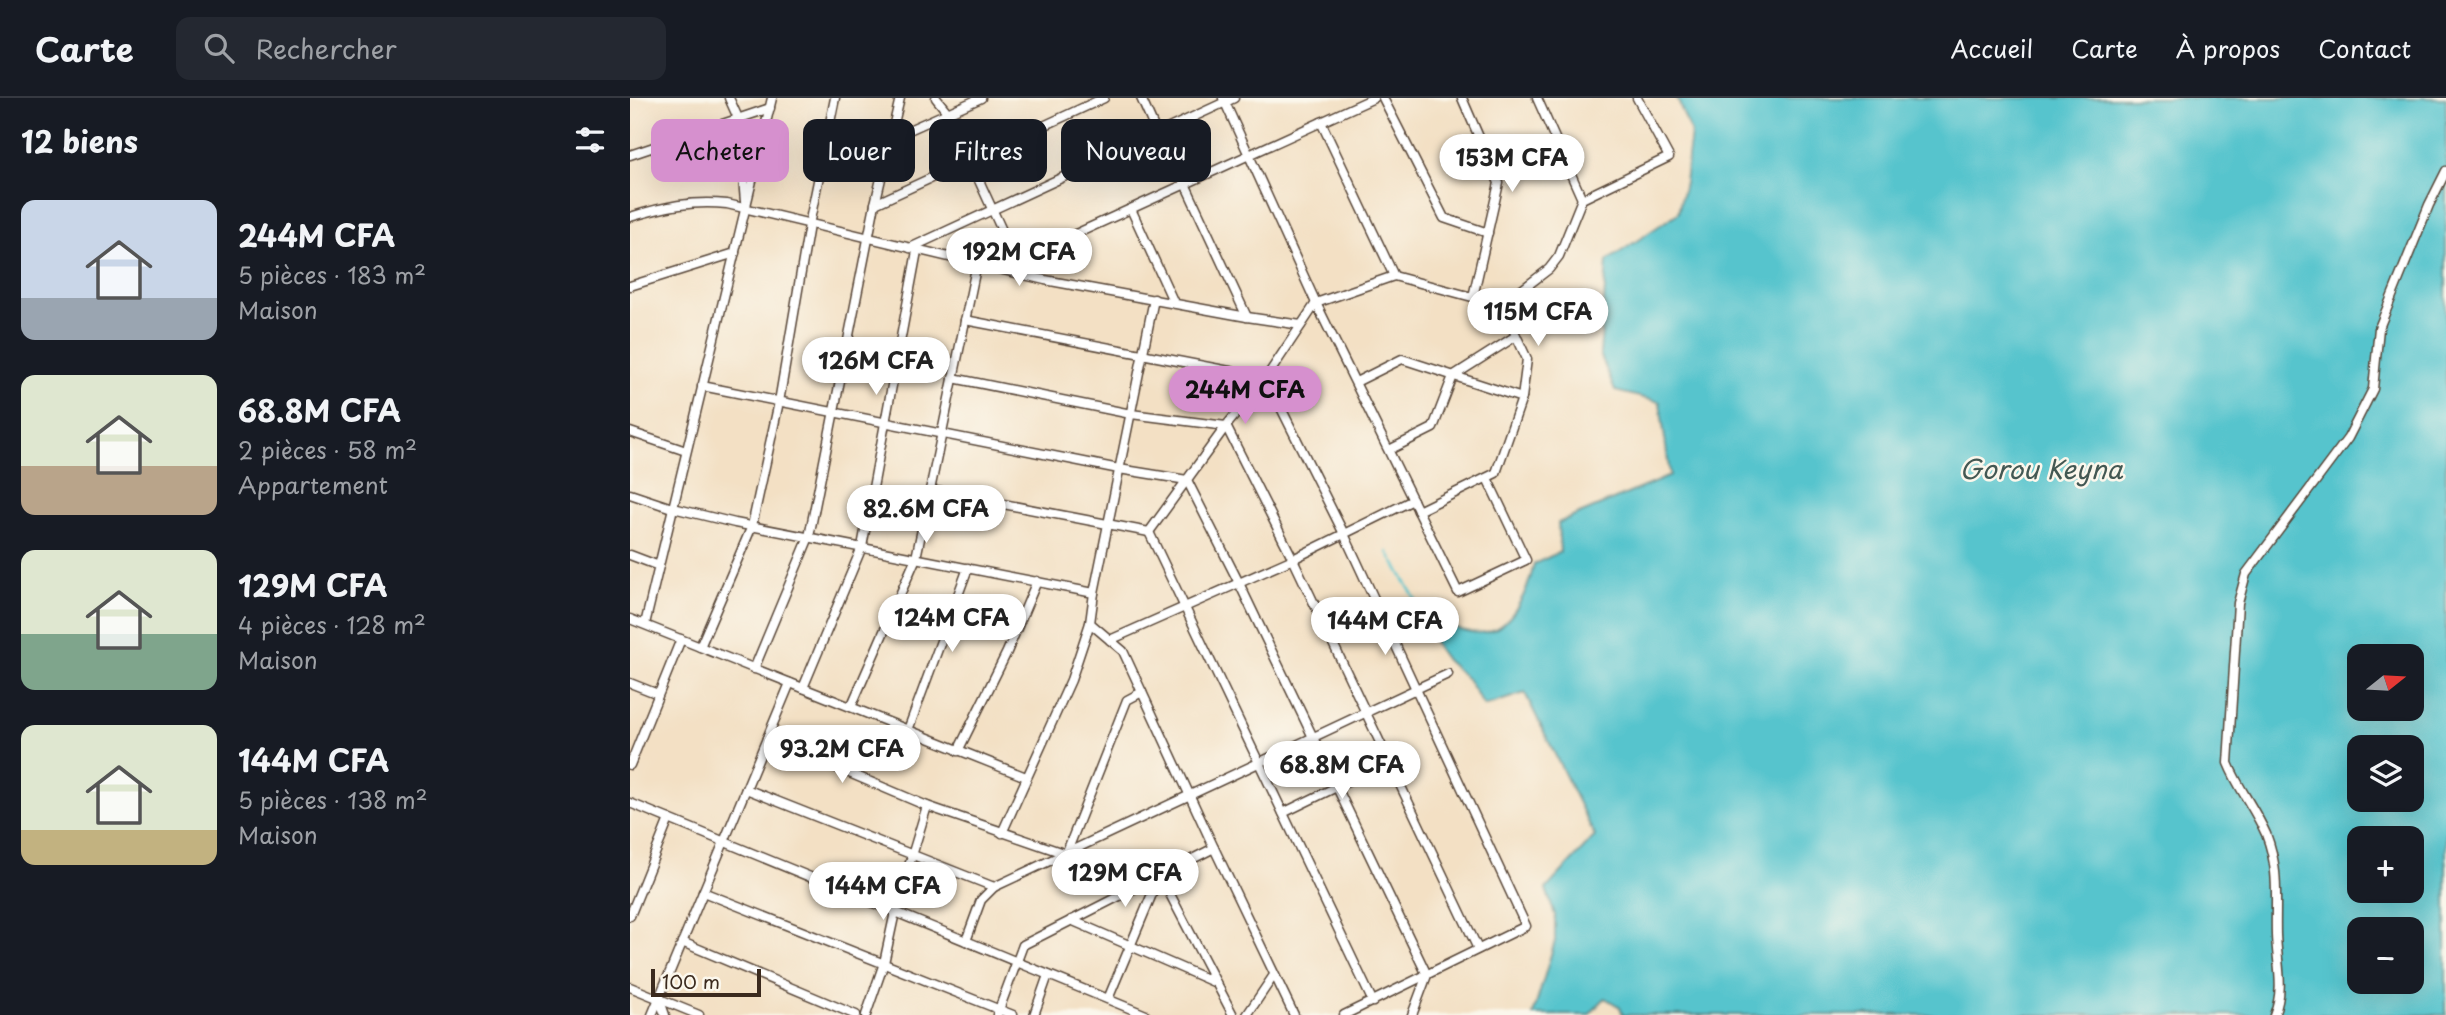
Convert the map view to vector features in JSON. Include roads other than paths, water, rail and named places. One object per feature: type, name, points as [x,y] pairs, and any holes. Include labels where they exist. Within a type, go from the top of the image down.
[{"type":"street","points":[[729,98],[738,118],[745,209]]},
{"type":"street","points":[[645,625],[772,98]]},
{"type":"street","points":[[700,647],[752,526],[779,402],[808,225],[835,98]]},
{"type":"street","points":[[895,119],[900,98]]},
{"type":"street","points":[[936,98],[951,119]]},
{"type":"street","points":[[915,127],[981,98]]},
{"type":"street","points":[[1047,124],[1104,98]]},
{"type":"street","points":[[1142,98],[1152,119]]},
{"type":"street","points":[[1187,119],[1224,100],[1234,98]]},
{"type":"street","points":[[1000,269],[1374,98]]},
{"type":"street","points":[[1383,98],[1444,218],[1488,233]]},
{"type":"street","points":[[1462,98],[1500,183],[1473,298]]},
{"type":"street","points":[[1537,98],[1581,199]]},
{"type":"street","points":[[1502,305],[1549,269],[1559,257],[1581,199],[1669,157],[1637,98]]},
{"type":"street","points":[[1224,100],[1316,303],[1458,592],[1527,560],[1487,478]]},
{"type":"street","points":[[630,155],[770,108]]},
{"type":"street","points":[[1321,122],[1394,276]]},
{"type":"street","points":[[2274,1015],[2281,998],[2276,934],[2277,878],[2265,834],[2236,784],[2228,763],[2238,603],[2246,574],[2348,438],[2373,389],[2379,328],[2429,205],[2446,171]]},
{"type":"street","points":[[913,250],[1061,178]]},
{"type":"street","points":[[875,204],[929,179]]},
{"type":"street","points":[[754,669],[809,537],[880,182]]},
{"type":"street","points":[[980,182],[1016,261]]},
{"type":"street","points":[[1185,184],[1247,317]]},
{"type":"street","points":[[630,217],[670,205],[710,202],[1045,280],[1301,325]]},
{"type":"street","points":[[1131,209],[1174,303]]},
{"type":"street","points":[[803,688],[862,547],[886,424],[913,250]]},
{"type":"street","points":[[630,286],[735,253]]},
{"type":"street","points":[[851,707],[916,558],[977,263]]},
{"type":"street","points":[[1149,532],[1226,426],[1266,378],[1316,303],[1394,276],[1502,305]]},
{"type":"street","points":[[1002,833],[1070,680],[1090,623],[1154,299]]},
{"type":"street","points":[[1418,511],[1496,473],[1522,398],[1527,359],[1502,305]]},
{"type":"street","points":[[965,320],[1266,378]]},
{"type":"street","points":[[1389,450],[1433,428],[1453,376],[1516,336]]},
{"type":"street","points":[[1356,382],[1402,359],[1522,398]]},
{"type":"street","points":[[953,378],[1131,414],[1226,426]]},
{"type":"street","points":[[1266,378],[1343,534],[1526,926],[1357,1012],[1344,1015]]},
{"type":"street","points":[[702,386],[886,424],[1187,480]]},
{"type":"street","points":[[1226,426],[1293,559],[1478,949]]},
{"type":"street","points":[[630,432],[687,451]]},
{"type":"street","points":[[1187,480],[1427,975],[1412,1015]]},
{"type":"street","points":[[930,490],[1149,532]]},
{"type":"street","points":[[630,494],[673,509],[752,526],[1094,593]]},
{"type":"street","points":[[1110,640],[1293,559],[1413,500]]},
{"type":"street","points":[[1149,532],[1373,1002]]},
{"type":"street","points":[[630,555],[659,566]]},
{"type":"street","points":[[908,730],[968,568]]},
{"type":"street","points":[[958,751],[1007,652],[1037,581]]},
{"type":"street","points":[[630,619],[1026,777]]},
{"type":"street","points":[[1090,623],[1124,650],[1189,796],[1294,1015]]},
{"type":"street","points":[[630,765],[634,743],[681,639]]},
{"type":"street","points":[[965,941],[981,900],[995,887],[1448,674]]},
{"type":"street","points":[[630,683],[658,694]]},
{"type":"street","points":[[652,1015],[790,683]]},
{"type":"street","points":[[1066,854],[1127,701],[1142,692]]},
{"type":"street","points":[[767,738],[927,806],[1066,854]]},
{"type":"street","points":[[1283,813],[1388,762]]},
{"type":"street","points":[[746,789],[995,887]]},
{"type":"street","points":[[630,803],[1146,1015]]},
{"type":"street","points":[[866,1015],[884,963],[895,912],[927,806]]},
{"type":"street","points":[[630,916],[670,820]]},
{"type":"street","points":[[998,1012],[1023,945],[1214,848]]},
{"type":"street","points":[[1108,999],[1160,876]]},
{"type":"street","points":[[1160,876],[1233,1015]]},
{"type":"street","points":[[703,892],[884,963],[998,1012],[1013,1015]]},
{"type":"street","points":[[1071,920],[1216,983]]},
{"type":"street","points":[[682,942],[856,1015]]},
{"type":"street","points":[[1034,1015],[1048,975]]},
{"type":"street","points":[[1247,1015],[1274,975]]},
{"type":"street","points":[[630,987],[699,1015]]},
{"type":"street","points":[[659,999],[665,1015]]},
{"type":"water","name":"Gorou Keyna","points":[[1677,98],[2446,98],[2446,1015],[1623,1015],[1620,1007],[1605,998],[1589,1015],[1533,1015],[1555,941],[1555,915],[1546,889],[1595,836],[1525,693],[1484,706],[1467,679],[1446,660],[1434,643],[1438,622],[1480,633],[1496,629],[1504,623],[1524,595],[1534,564],[1560,552],[1558,523],[1670,476],[1660,402],[1615,391],[1600,354],[1607,261],[1678,213],[1691,133]]},
{"type":"waterway","points":[[1388,552],[1431,626],[1438,632]]}]
